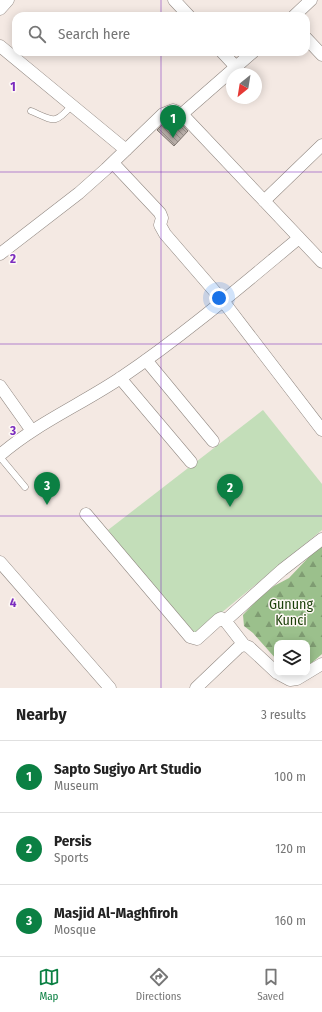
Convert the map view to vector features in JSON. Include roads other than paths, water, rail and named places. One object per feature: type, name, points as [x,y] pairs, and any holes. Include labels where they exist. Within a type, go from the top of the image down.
[{"type":"street","points":[[0,9],[8,0]]},
{"type":"street","points":[[174,0],[184,12]]},
{"type":"street","points":[[298,12],[311,0]]},
{"type":"street","points":[[310,42],[322,55]]},
{"type":"street","points":[[0,46],[12,56]]},
{"type":"street","points":[[12,56],[126,150]]},
{"type":"street","points":[[226,56],[236,67]]},
{"type":"street","points":[[182,114],[248,56]]},
{"type":"street","points":[[0,254],[50,217],[113,163],[163,114],[173,110],[182,114],[322,262]]},
{"type":"street","points":[[264,201],[322,145]]},
{"type":"street","points":[[113,163],[157,209],[162,216],[160,225],[165,234],[223,302],[322,430]]},
{"type":"street","points":[[1,451],[120,378],[146,360],[223,302],[299,238]]},
{"type":"street","points":[[146,360],[213,441]]},
{"type":"street","points":[[120,378],[191,462]]},
{"type":"street","points":[[0,386],[32,431]]},
{"type":"street","points":[[86,514],[190,637],[197,639],[221,618],[244,645],[249,647],[274,670]]},
{"type":"street","points":[[225,621],[282,570],[322,539]]},
{"type":"street","points":[[2,569],[110,688]]},
{"type":"street","points":[[196,688],[239,647],[244,645]]},
{"type":"street","points":[[310,671],[322,664]]},
{"type":"street","points":[[281,676],[293,684],[302,676]]},
{"type":"lane","points":[[31,111],[51,120],[57,120],[72,105]]},
{"type":"lane","points":[[1,451],[25,487]]},
{"type":"place","name":"Sapto Sugiyo Art Studio","points":[[173,138]]},
{"type":"place","name":"Masjid Al-Maghfiroh","points":[[47,505]]},
{"type":"place","name":"Persis","points":[[230,507]]},
{"type":"park label","name":"Gunung Kunci","points":[[291,612]]}]
